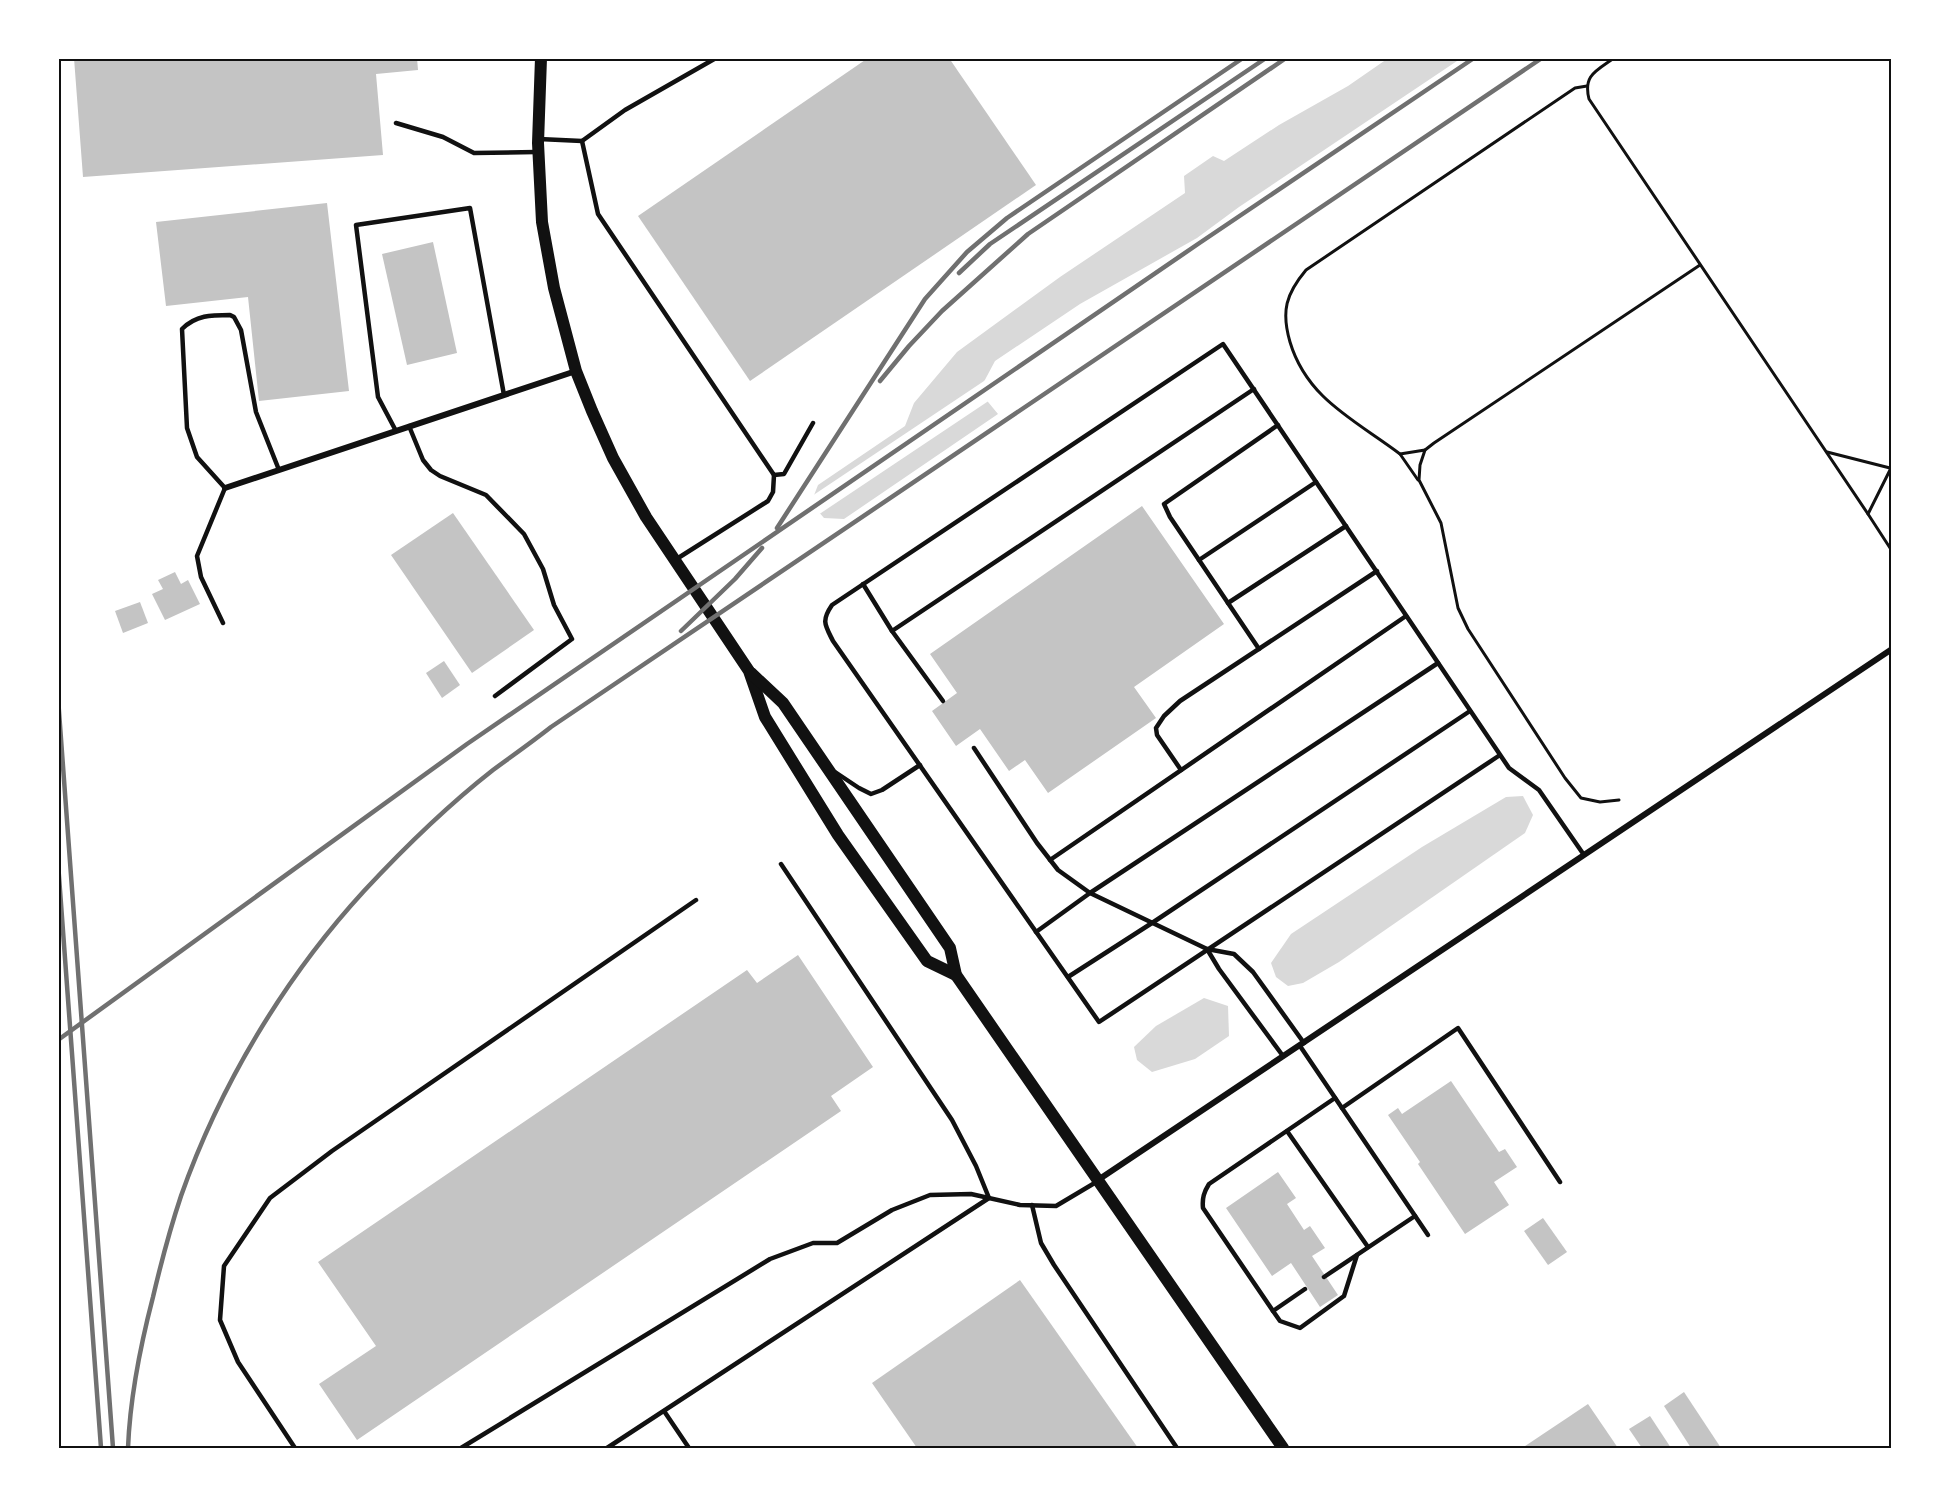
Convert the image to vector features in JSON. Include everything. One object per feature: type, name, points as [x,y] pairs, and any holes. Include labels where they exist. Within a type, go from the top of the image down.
[{"type":"main road","points":[[541,58],[538,138],[542,222],[554,288],[576,371],[613,458],[646,517],[749,671],[783,703],[950,948],[956,975],[1283,1449]]},
{"type":"main road","points":[[749,671],[765,717],[838,835],[927,961],[956,975]]},
{"type":"street","points":[[225,488],[576,371]]},
{"type":"street","points":[[1098,1180],[1892,650]]},
{"type":"lane","points":[[538,138],[582,141],[625,110],[716,58]]},
{"type":"lane","points":[[396,123],[443,138],[474,153],[539,152]]},
{"type":"lane","points":[[582,141],[598,214],[774,475],[773,492],[768,501],[675,560]]},
{"type":"lane","points":[[396,431],[378,397],[356,225],[470,208],[504,395]]},
{"type":"lane","points":[[222,623],[201,577],[197,556],[225,488],[197,457],[187,429],[182,329],[188,323],[202,316],[230,315],[234,317],[241,330],[256,412],[279,470]]},
{"type":"lane","points":[[1500,754],[1099,1022],[833,641],[826,627],[825,615],[832,605],[1223,344],[1377,571],[1406,616],[1500,754],[1509,768],[1539,790],[1584,855]]},
{"type":"lane","points":[[892,630],[1254,389]]},
{"type":"lane","points":[[774,475],[784,474],[813,423]]},
{"type":"lane","points":[[1259,649],[1170,517],[1164,504],[1278,425]]},
{"type":"lane","points":[[409,426],[423,460],[431,470],[486,495],[524,534],[543,569],[554,605],[572,639],[495,696]]},
{"type":"lane","points":[[1199,560],[1316,482]]},
{"type":"lane","points":[[1228,603],[1346,526]]},
{"type":"lane","points":[[1181,770],[1157,735],[1156,728],[1164,716],[1180,701],[1377,571]]},
{"type":"lane","points":[[863,584],[892,630],[943,701]]},
{"type":"lane","points":[[1050,860],[1406,616]]},
{"type":"lane","points":[[1036,932],[1090,893],[1438,663]]},
{"type":"lane","points":[[1068,976],[1152,923],[1470,711]]},
{"type":"lane","points":[[974,748],[1058,870],[1090,893],[1152,923],[1207,949],[1234,954],[1253,972],[1428,1235]]},
{"type":"lane","points":[[826,766],[871,794],[882,790],[920,765]]},
{"type":"lane","points":[[781,864],[952,1120],[976,1166],[989,1198]]},
{"type":"lane","points":[[295,1449],[238,1362],[220,1320],[224,1266],[270,1198],[332,1151],[696,900]]},
{"type":"lane","points":[[1207,949],[1283,1056]]},
{"type":"lane","points":[[1342,1108],[1458,1028],[1560,1182]]},
{"type":"lane","points":[[1335,1098],[1209,1184],[1204,1192],[1203,1208],[1280,1321],[1288,1325],[1300,1328],[1344,1296],[1357,1255]]},
{"type":"lane","points":[[1287,1131],[1368,1247]]},
{"type":"lane","points":[[461,1449],[770,1259],[813,1243],[837,1243],[892,1210],[930,1194],[971,1194],[1032,1205],[1056,1206],[1098,1180]]},
{"type":"lane","points":[[608,1449],[989,1198]]},
{"type":"lane","points":[[1032,1205],[1041,1243],[1054,1265],[1177,1449]]},
{"type":"lane","points":[[1324,1277],[1415,1216]]},
{"type":"lane","points":[[1273,1311],[1305,1289]]},
{"type":"lane","points":[[664,1411],[689,1449]]},
{"type":"path","points":[[1614,58],[1596,70],[1588,79],[1589,99],[1892,551]]},
{"type":"path","points":[[1587,86],[1575,88],[1306,270],[1292,287],[1285,308],[1287,333],[1295,359],[1310,383],[1330,403],[1400,454],[1419,480],[1441,522],[1458,608],[1468,629],[1565,778],[1581,798],[1600,802],[1618,800]]},
{"type":"path","points":[[1400,454],[1425,450],[1700,265]]},
{"type":"path","points":[[1419,480],[1420,465],[1425,450]]},
{"type":"path","points":[[1826,452],[1891,467],[1868,514]]},
{"type":"shaded area","points":[[1387,59],[1460,59],[1239,207],[1197,238],[1080,304],[995,361],[979,391],[998,414],[844,519],[824,518],[811,503],[818,485],[905,426],[914,403],[957,352],[1060,277],[1185,193],[1184,176],[1213,156],[1224,161],[1279,125],[1348,86]]},
{"type":"shaded area","points":[[1523,796],[1533,815],[1525,833],[1339,962],[1303,983],[1288,986],[1276,977],[1271,963],[1291,934],[1422,847],[1506,797]]},
{"type":"shaded area","points":[[1204,998],[1228,1006],[1229,1036],[1195,1059],[1152,1072],[1137,1060],[1134,1047],[1156,1026]]},
{"type":"pier","points":[[990,377],[983,390],[990,400],[818,515],[808,504],[809,498]]},
{"type":"building","points":[[74,58],[417,58],[418,70],[376,74],[383,155],[83,177]]},
{"type":"building","points":[[868,58],[949,58],[1036,185],[750,381],[638,216]]},
{"type":"building","points":[[327,203],[349,391],[259,401],[248,297],[166,306],[156,222]]},
{"type":"building","points":[[433,242],[457,353],[407,365],[382,254]]},
{"type":"building","points":[[1142,506],[1224,624],[1134,687],[1156,718],[1048,793],[1025,760],[1009,771],[980,729],[956,746],[932,711],[957,693],[930,654]]},
{"type":"building","points":[[453,513],[534,630],[472,673],[391,555]]},
{"type":"building","points":[[175,572],[181,584],[188,580],[200,604],[165,620],[152,594],[163,589],[158,580]]},
{"type":"building","points":[[140,602],[148,623],[123,633],[115,611]]},
{"type":"building","points":[[444,661],[460,685],[442,698],[426,673]]},
{"type":"building","points":[[798,955],[873,1067],[831,1096],[841,1111],[357,1440],[319,1384],[376,1346],[318,1262],[747,970],[757,983]]},
{"type":"building","points":[[1451,1081],[1499,1152],[1505,1149],[1517,1167],[1494,1182],[1509,1205],[1465,1234],[1388,1115],[1398,1108],[1402,1114]]},
{"type":"building","points":[[1278,1172],[1296,1198],[1287,1204],[1304,1230],[1310,1226],[1325,1248],[1312,1256],[1338,1295],[1320,1307],[1291,1263],[1272,1276],[1226,1208]]},
{"type":"building","points":[[1543,1218],[1567,1252],[1548,1265],[1524,1231]]},
{"type":"building","points":[[1020,1280],[1138,1448],[917,1448],[872,1383]]},
{"type":"building","points":[[1684,1392],[1721,1448],[1691,1448],[1664,1406]]},
{"type":"building","points":[[1588,1404],[1618,1448],[1522,1448]]},
{"type":"building","points":[[1650,1416],[1671,1448],[1642,1448],[1629,1429]]},
{"type":"railway","points":[[777,528],[925,299],[967,252],[1007,218],[1243,58]]},
{"type":"railway","points":[[959,273],[990,244],[1266,58]]},
{"type":"railway","points":[[880,381],[942,311],[1028,234],[1286,58]]},
{"type":"railway","points":[[58,1040],[467,744],[1474,58]]},
{"type":"railway","points":[[128,1448],[136,1372],[162,1259],[181,1196],[215,1114],[258,1034],[308,959],[364,891],[410,843],[493,770],[551,727],[1542,58]]},
{"type":"railway","points":[[681,631],[735,579],[762,548]]},
{"type":"railway","points":[[58,698],[113,1448]]},
{"type":"railway","points":[[58,863],[101,1448]]}]
